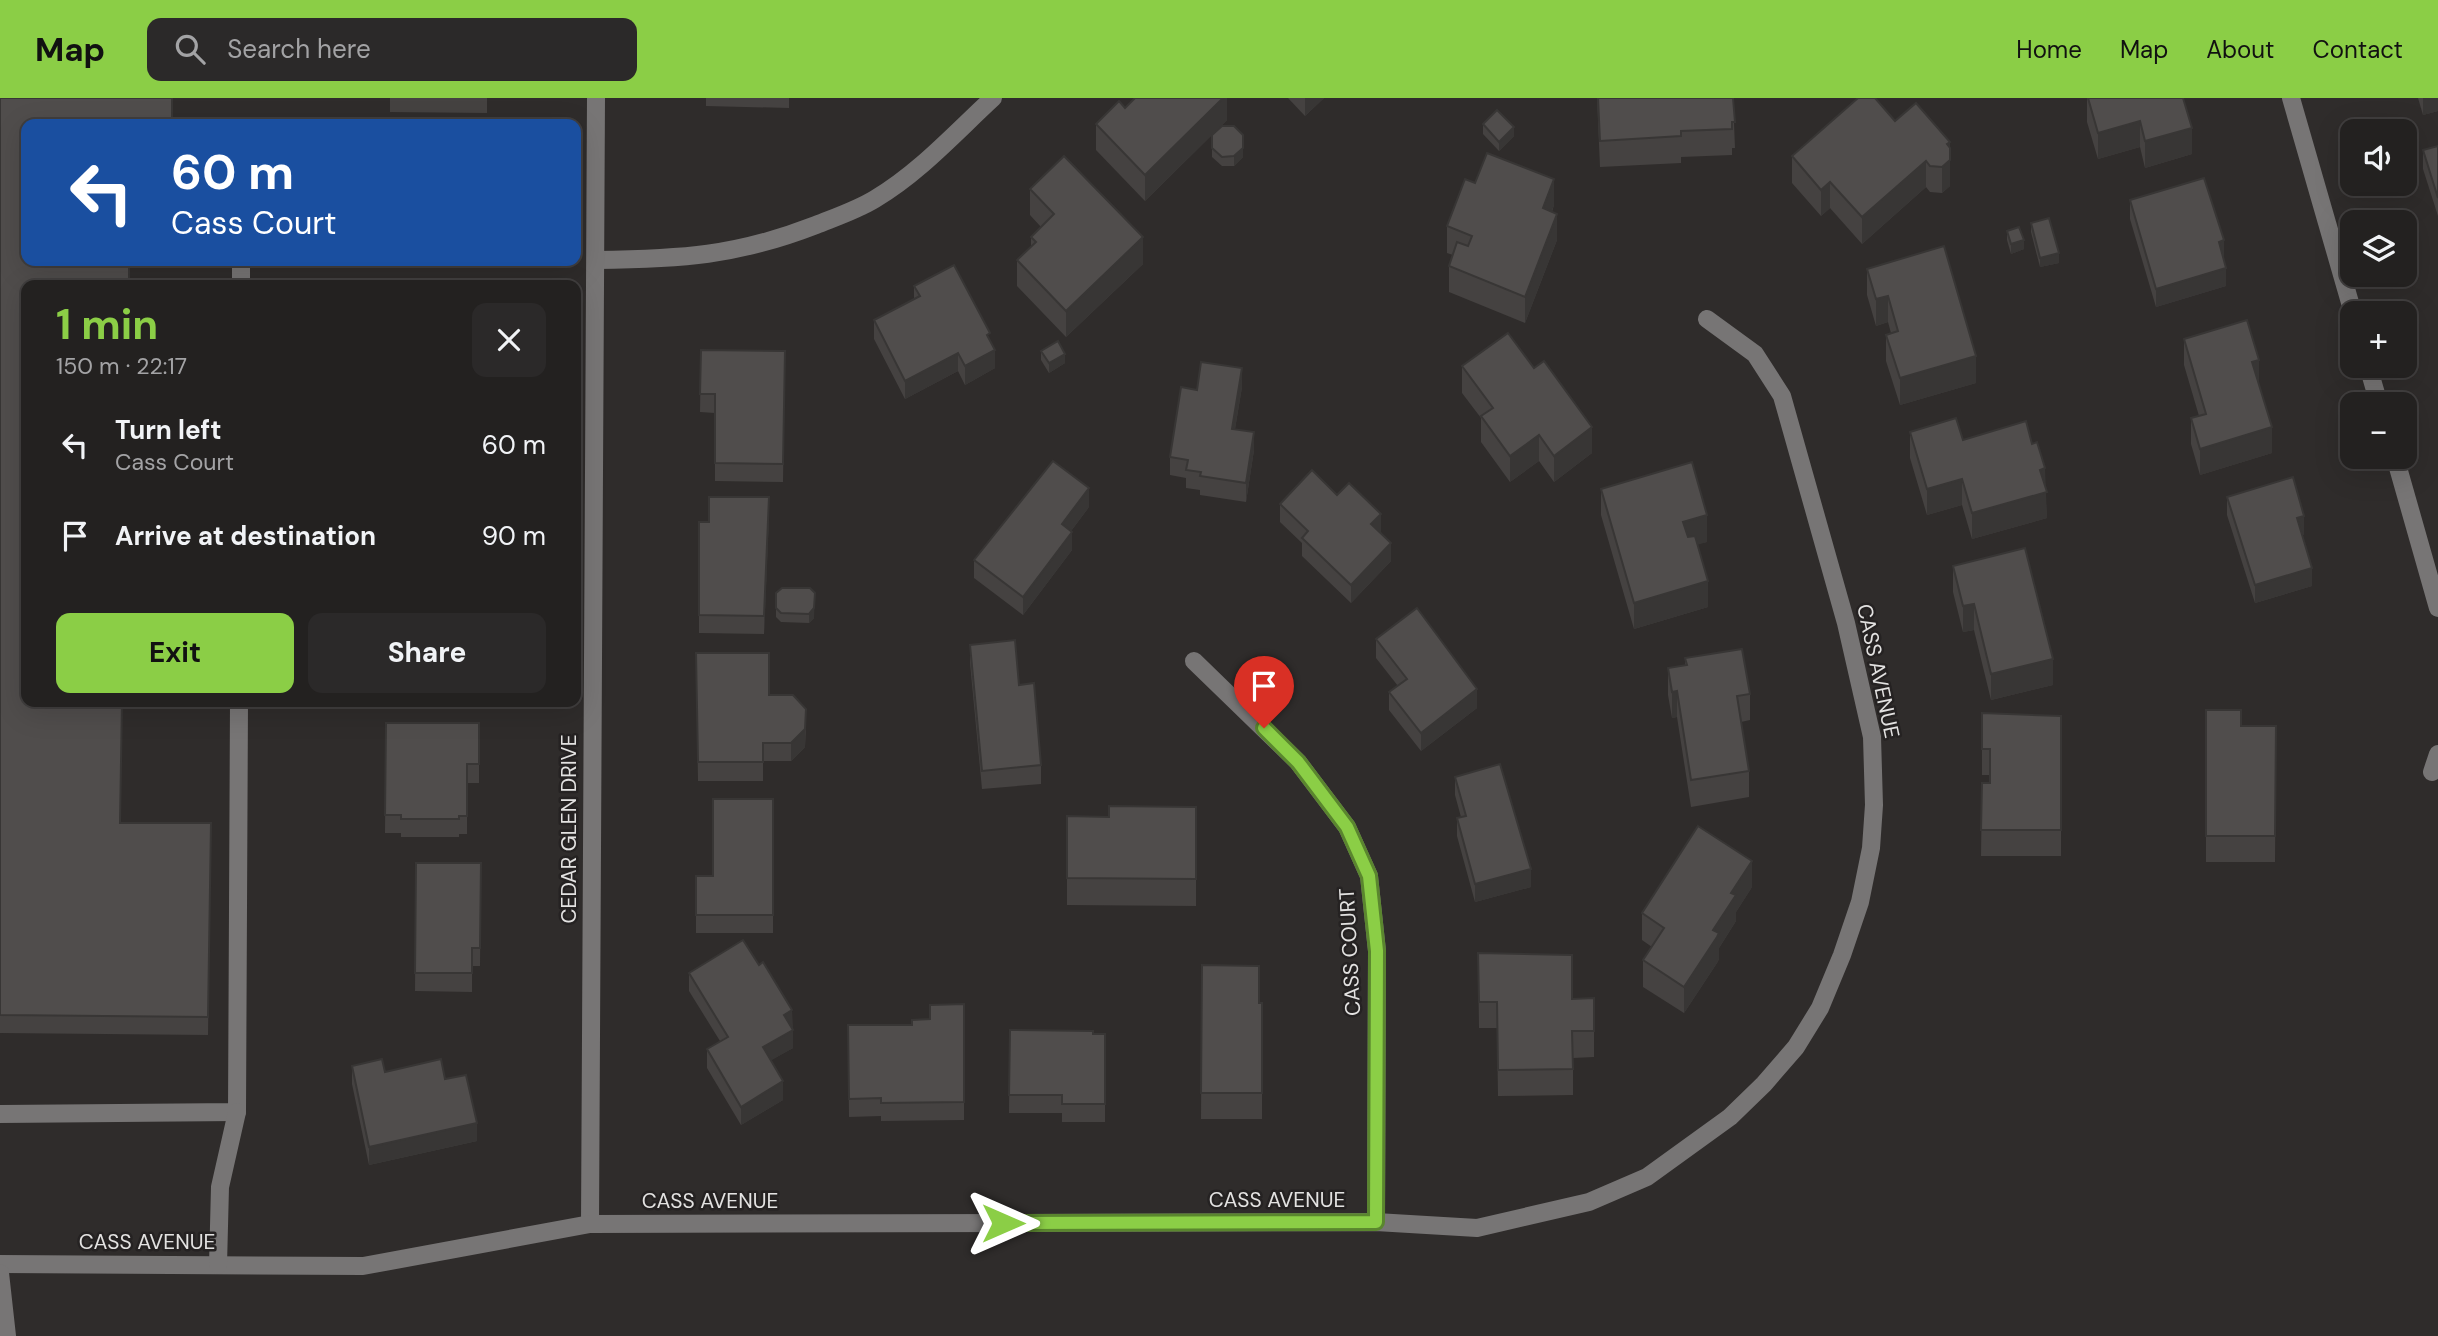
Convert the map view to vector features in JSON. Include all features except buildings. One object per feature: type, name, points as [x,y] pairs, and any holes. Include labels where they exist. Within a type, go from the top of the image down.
[{"type":"street","name":"CEDAR GLEN DRIVE","points":[[590,1224],[596,98]]},
{"type":"street","points":[[596,260],[689,258],[724,253],[776,240],[850,212],[876,199],[918,168],[993,98]]},
{"type":"street","points":[[2291,98],[2350,301]]},
{"type":"street","name":"CASS AVENUE","points":[[0,1264],[363,1266],[590,1224],[1376,1222],[1476,1228],[1589,1202],[1647,1177],[1730,1117],[1796,1047],[1820,1008],[1842,955],[1860,902],[1871,848],[1874,805],[1872,737],[1846,623],[1782,396],[1755,354],[1707,319]]},
{"type":"street","points":[[2398,469],[2438,608]]},
{"type":"street","name":"CASS COURT","points":[[1194,661],[1298,762],[1347,827],[1369,876],[1377,951],[1376,1222]]},
{"type":"street","points":[[218,1265],[220,1187],[237,1112],[239,707]]},
{"type":"street","points":[[2432,772],[2438,754]]},
{"type":"street","points":[[0,1114],[237,1112]]},
{"type":"street","points":[[0,1273],[8,1336]]},
{"type":"route","points":[[1003,1223],[1376,1222],[1377,951],[1369,876],[1347,827],[1298,762],[1264,728]]}]
